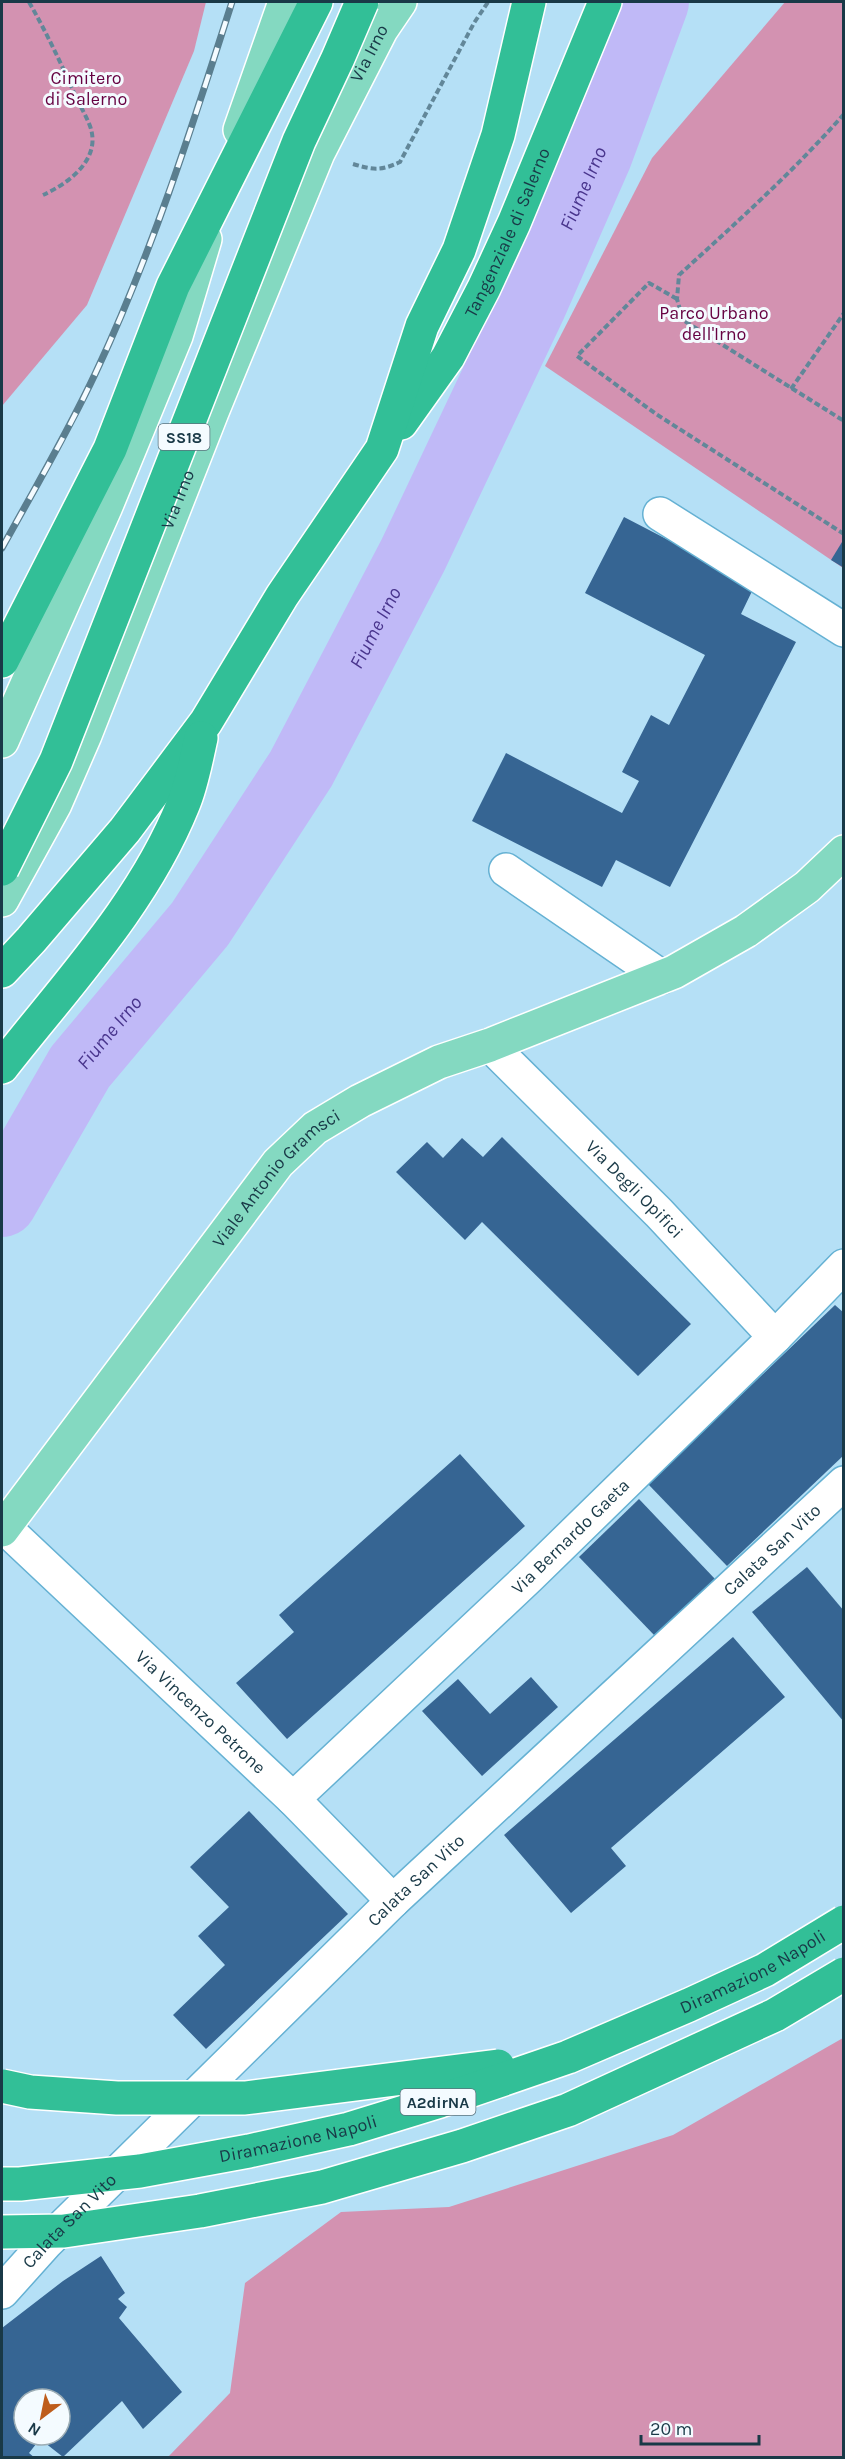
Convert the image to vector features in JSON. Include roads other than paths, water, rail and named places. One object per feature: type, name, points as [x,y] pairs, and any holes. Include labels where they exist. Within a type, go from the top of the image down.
[{"type":"highway","points":[[2,661],[110,449],[173,285],[316,2]]},
{"type":"highway","name":"SS18","points":[[2,870],[56,761],[299,141],[362,2]]},
{"type":"highway","points":[[2,971],[125,830],[213,712],[282,596],[382,449],[422,326],[459,250],[498,135],[529,2]]},
{"type":"highway","name":"Tangenziale di Salerno","points":[[382,449],[448,357],[484,288],[514,223],[605,2]]},
{"type":"highway","points":[[2,1067],[84,963],[152,870],[184,803],[213,712]]},
{"type":"highway","name":"Diramazione Napoli","points":[[2,2184],[140,2171],[349,2130],[568,2057],[765,1970],[843,1922]]},
{"type":"highway","name":"A2dirNA","points":[[2,2232],[64,2231],[201,2211],[322,2187],[462,2146],[568,2110],[775,2015],[843,1974]]},
{"type":"highway","points":[[2,2086],[30,2092],[117,2098],[244,2098],[568,2057]]},
{"type":"main road","points":[[2,741],[106,506],[176,336],[195,277],[212,210],[285,2]]},
{"type":"main road","name":"Via Irno","points":[[2,900],[55,804],[85,735],[212,412],[318,153],[381,30],[400,2]]},
{"type":"main road","name":"Viale Antonio Gramsci","points":[[2,1530],[278,1163],[315,1128],[360,1101],[440,1062],[490,1045],[674,972],[746,931],[807,887],[843,852]]},
{"type":"street","points":[[660,514],[843,630]]},
{"type":"street","points":[[506,870],[662,976]]},
{"type":"street","name":"Via Degli Opifici","points":[[490,1045],[659,1213],[775,1337]]},
{"type":"street","name":"Via Bernardo Gaeta","points":[[293,1799],[529,1577],[775,1337],[843,1266]]},
{"type":"street","name":"Calata San Vito","points":[[2,2292],[62,2226],[393,1901],[843,1484]]},
{"type":"street","name":"Via Vincenzo Petrone","points":[[2,1530],[293,1799],[393,1901]]},
{"type":"waterway","name":"Fiume Irno","points":[[2,1202],[80,1067],[200,924],[301,769],[413,555],[532,304],[597,156],[654,2]]},
{"type":"railway","points":[[2,548],[74,417],[135,282],[170,189],[232,2]]},
{"type":"park label","name":"Cimitero di Salerno","points":[[86,88]]},
{"type":"park label","name":"Parco Urbano dell'Irno","points":[[714,323]]}]
